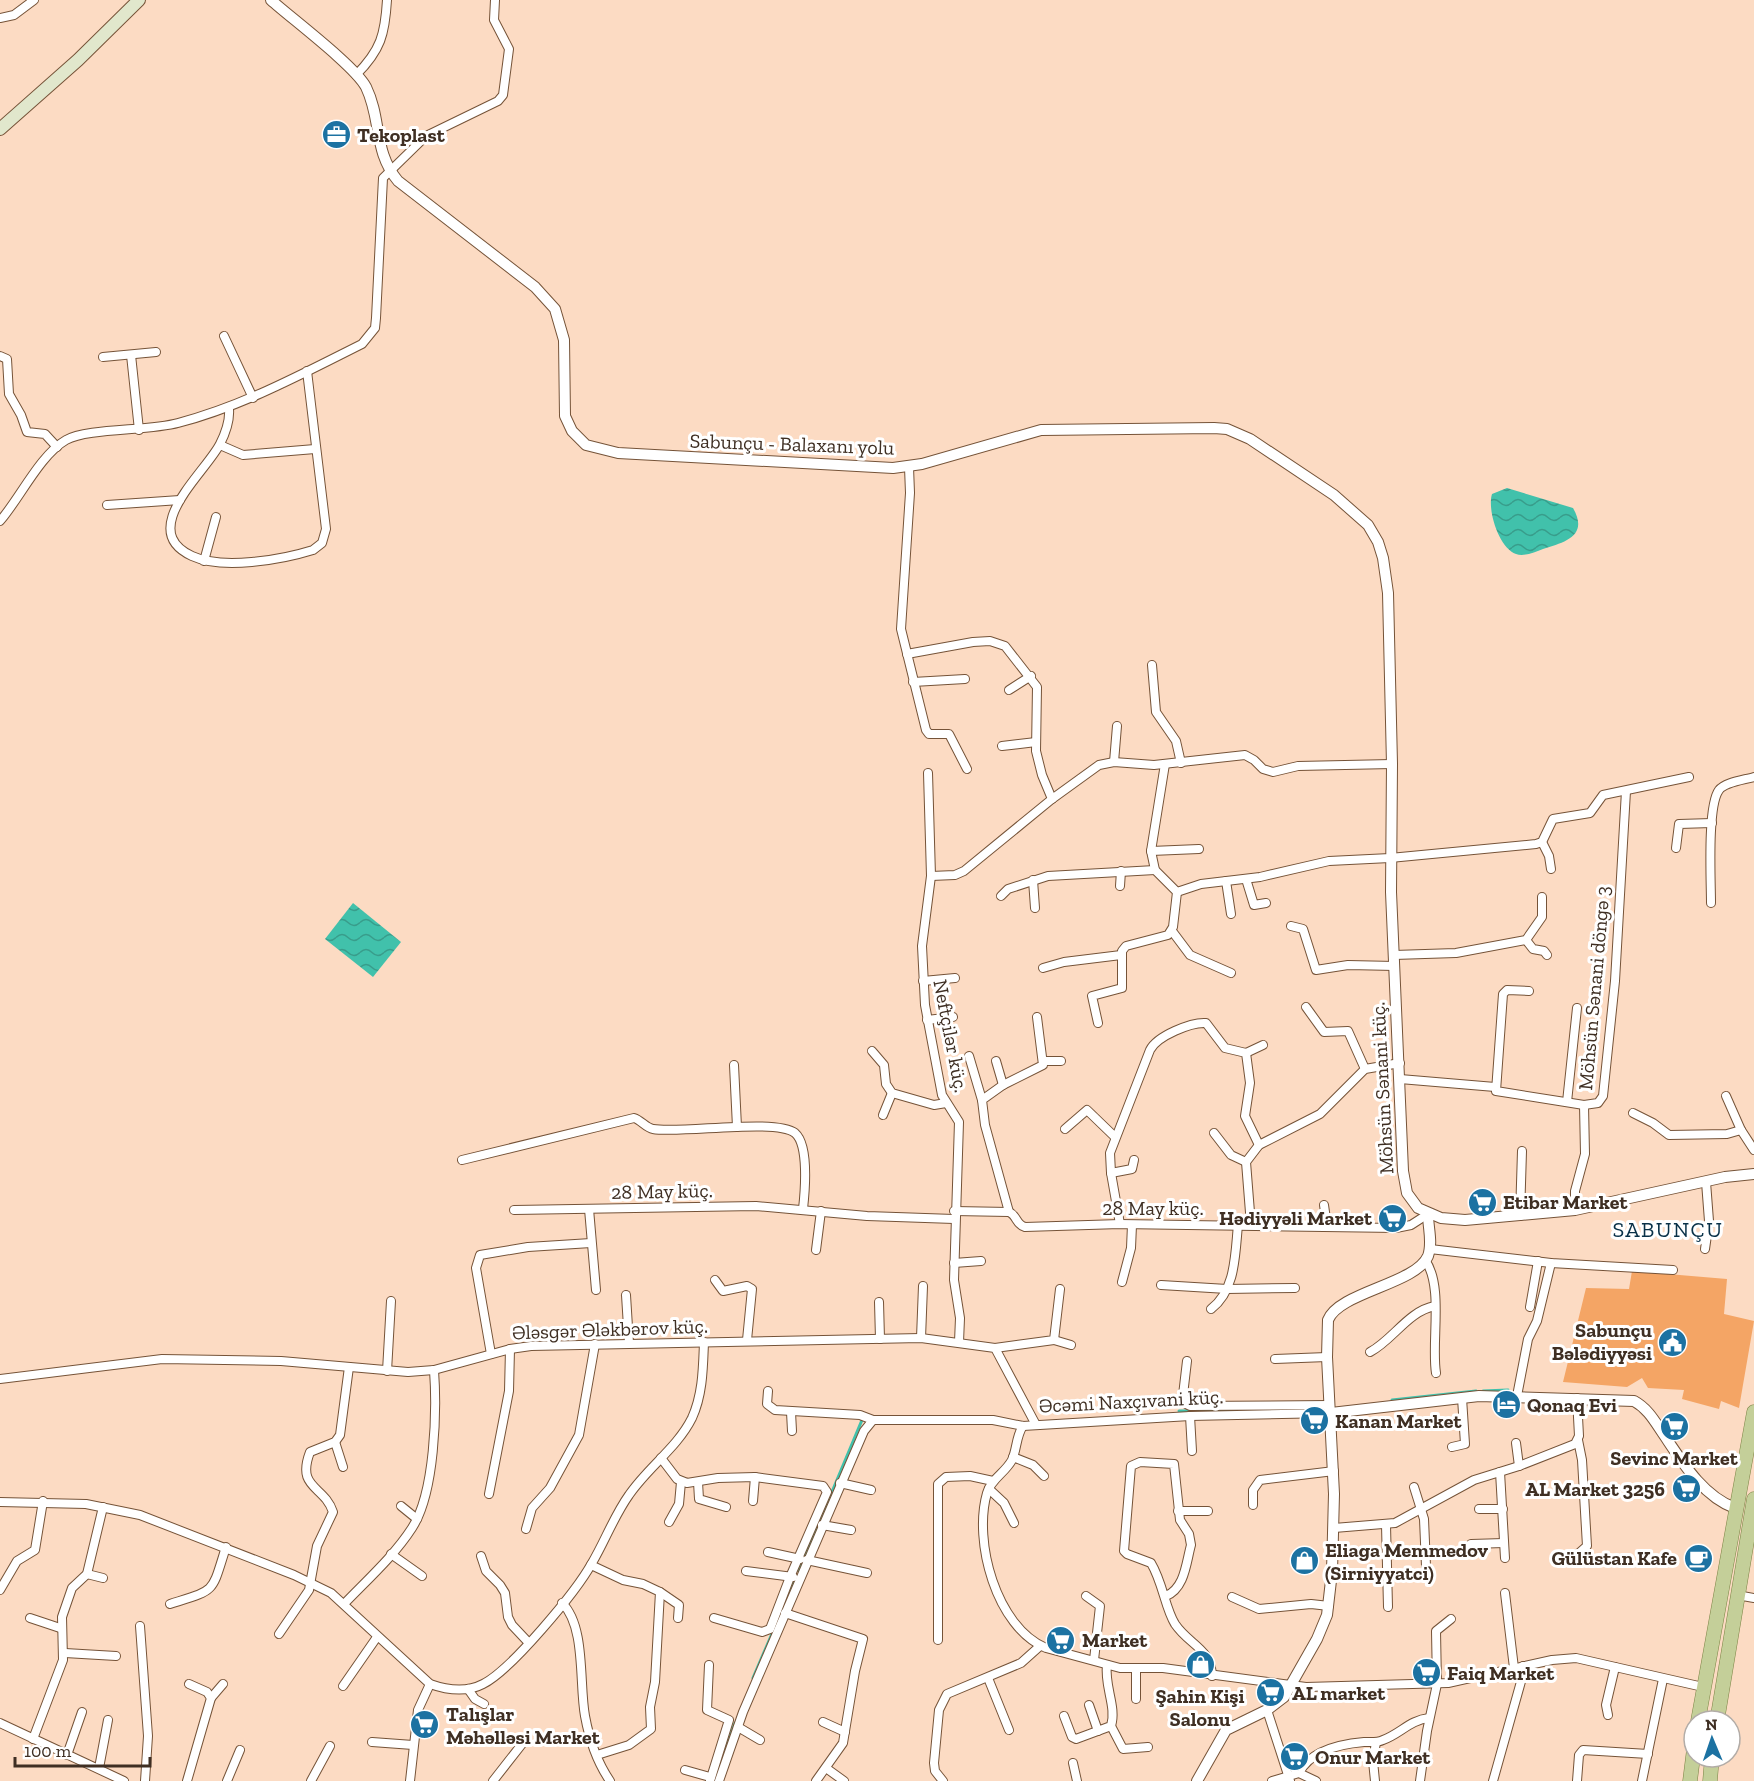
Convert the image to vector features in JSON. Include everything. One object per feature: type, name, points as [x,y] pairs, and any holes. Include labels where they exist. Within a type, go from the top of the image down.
[{"type":"main road","points":[[0,129],[78,60],[139,0]]},
{"type":"main road","points":[[1700,1709],[1754,1412]]},
{"type":"main road","points":[[1719,1709],[1753,1506],[1735,1509]]},
{"type":"street","points":[[0,18],[21,12],[34,0]]},
{"type":"street","points":[[271,0],[356,75],[365,86],[374,108],[381,150],[390,171]]},
{"type":"street","points":[[356,75],[376,53],[381,42],[387,0]]},
{"type":"street","points":[[0,521],[57,447],[65,440],[82,435],[162,427],[229,409],[362,344],[375,328],[381,185],[390,171],[426,136],[498,101],[503,95],[509,49],[494,20],[495,0]]},
{"type":"street","name":"Sabunçu - Balaxanı yolu","points":[[390,171],[417,198],[535,287],[555,309],[564,340],[565,416],[572,431],[586,445],[605,452],[879,468],[909,467],[1028,433],[1059,429],[1214,428],[1239,434],[1263,447],[1352,509],[1368,525],[1378,542],[1388,584],[1392,764]]},
{"type":"street","points":[[224,336],[253,398]]},
{"type":"street","points":[[103,357],[156,352]]},
{"type":"street","points":[[131,355],[139,430]]},
{"type":"street","points":[[0,356],[7,359],[9,394],[21,416],[24,428],[27,432],[45,434],[57,447]]},
{"type":"street","points":[[229,409],[230,420],[220,445],[194,477],[180,500],[170,530],[172,541],[179,548],[204,561],[229,563],[302,554],[313,550],[322,543],[326,529],[307,371]]},
{"type":"street","points":[[220,445],[243,455],[315,449]]},
{"type":"street","points":[[909,467],[910,493],[900,617],[907,654],[926,730],[929,734],[949,734],[967,769]]},
{"type":"street","points":[[107,505],[180,500]]},
{"type":"street","points":[[204,561],[216,517]]},
{"type":"street","points":[[907,654],[990,641],[1005,646],[1031,676],[1037,687],[1039,702],[1036,742],[1042,775],[1052,799]]},
{"type":"street","points":[[1152,665],[1156,712],[1176,741],[1181,763]]},
{"type":"street","points":[[1009,690],[1031,676]]},
{"type":"street","points":[[914,682],[964,679]]},
{"type":"street","points":[[1114,762],[1117,726]]},
{"type":"street","points":[[1002,746],[1036,742]]},
{"type":"street","points":[[931,876],[955,875],[964,871],[1052,799],[1100,765],[1114,762],[1135,766],[1181,763],[1245,755],[1263,769],[1273,772],[1298,766],[1392,764]]},
{"type":"street","points":[[1165,764],[1151,851],[1155,870],[1177,892]]},
{"type":"street","name":"Möhsün Sənani küç.","points":[[1392,764],[1390,858],[1404,1182],[1412,1201],[1428,1214]]},
{"type":"street","name":"Neftçilər küç.","points":[[928,773],[931,876],[922,946],[923,981],[927,1020],[940,1086],[946,1103],[959,1122],[954,1215],[955,1292],[960,1328],[959,1342]]},
{"type":"street","points":[[1542,842],[1553,819],[1590,813],[1603,795],[1689,777]]},
{"type":"street","points":[[1711,903],[1712,823],[1716,796],[1721,788],[1754,777]]},
{"type":"street","name":"Möhsün Sənani döngə 3","points":[[1575,1210],[1575,1191],[1585,1154],[1584,1105],[1598,1103],[1603,1096],[1615,981],[1626,791]]},
{"type":"street","points":[[1676,848],[1679,824],[1712,823]]},
{"type":"street","points":[[1177,892],[1201,884],[1246,879],[1329,861],[1390,858],[1542,842]]},
{"type":"street","points":[[1542,842],[1549,856],[1551,869]]},
{"type":"street","points":[[1151,851],[1199,849]]},
{"type":"street","points":[[1001,896],[1008,889],[1033,880],[1067,873],[1155,870]]},
{"type":"street","points":[[1120,886],[1121,871]]},
{"type":"street","points":[[1246,879],[1254,905],[1266,903]]},
{"type":"street","points":[[1033,880],[1035,908]]},
{"type":"street","points":[[1226,881],[1232,914]]},
{"type":"street","points":[[1177,892],[1172,931],[1190,955],[1231,973]]},
{"type":"street","points":[[1291,926],[1303,929],[1316,970],[1395,961],[1526,940],[1542,916],[1542,897]]},
{"type":"street","points":[[1098,1023],[1091,999],[1095,994],[1122,988],[1121,955],[1126,946],[1161,938],[1172,931]]},
{"type":"street","points":[[1526,940],[1533,949],[1544,951],[1547,955]]},
{"type":"street","points":[[1043,968],[1064,962],[1121,955]]},
{"type":"street","points":[[923,981],[955,978]]},
{"type":"street","points":[[1530,991],[1507,990],[1503,994],[1495,1087],[1498,1093],[1584,1105]]},
{"type":"street","points":[[1306,1007],[1324,1032],[1348,1031],[1365,1069]]},
{"type":"street","points":[[1567,1102],[1577,1008]]},
{"type":"street","points":[[927,1020],[954,1017]]},
{"type":"street","points":[[982,1100],[1003,1085],[1043,1065],[1037,1017]]},
{"type":"street","points":[[1120,1224],[1110,1153],[1115,1137],[1125,1121],[1150,1050],[1157,1041],[1196,1023],[1206,1023],[1225,1048],[1246,1053],[1263,1046]]},
{"type":"street","points":[[872,1051],[884,1065],[886,1084],[892,1093],[934,1105],[946,1103]]},
{"type":"street","points":[[1246,1053],[1250,1083],[1245,1116],[1259,1145]]},
{"type":"street","points":[[969,1056],[1009,1212]]},
{"type":"street","points":[[996,1061],[1003,1085]]},
{"type":"street","points":[[1044,1061],[1061,1061]]},
{"type":"street","points":[[1251,1225],[1246,1161],[1259,1145],[1320,1114],[1365,1069],[1400,1063]]},
{"type":"street","points":[[734,1065],[737,1127]]},
{"type":"street","points":[[1400,1079],[1495,1087]]},
{"type":"street","points":[[883,1114],[892,1093]]},
{"type":"street","points":[[1726,1096],[1741,1130],[1754,1150]]},
{"type":"street","points":[[1065,1129],[1087,1110],[1115,1137]]},
{"type":"street","points":[[1633,1113],[1653,1123],[1669,1135],[1727,1134],[1741,1130]]},
{"type":"street","points":[[462,1160],[634,1118],[653,1129],[737,1127],[786,1129],[795,1132],[802,1148],[805,1180],[803,1209]]},
{"type":"street","points":[[1214,1133],[1231,1155],[1246,1161]]},
{"type":"street","points":[[1520,1216],[1522,1150]]},
{"type":"street","points":[[1111,1173],[1132,1169],[1134,1160]]},
{"type":"street","points":[[1197,1781],[1226,1730],[1267,1710],[1280,1701],[1292,1686],[1322,1629],[1329,1606],[1334,1528],[1334,1471],[1327,1357],[1328,1320],[1333,1311],[1406,1274],[1425,1260],[1430,1249],[1428,1214],[1459,1220],[1575,1210],[1754,1174]]},
{"type":"street","points":[[1705,1249],[1708,1221],[1706,1182]]},
{"type":"street","name":"28 May küç.","points":[[514,1210],[756,1206],[867,1216],[1009,1212],[1025,1227],[1120,1224],[1396,1228],[1411,1225],[1428,1214]]},
{"type":"street","points":[[1324,1206],[1327,1226]]},
{"type":"street","points":[[589,1209],[596,1290]]},
{"type":"street","points":[[816,1250],[821,1211]]},
{"type":"street","points":[[1122,1282],[1131,1248],[1132,1225]]},
{"type":"street","points":[[1211,1309],[1218,1304],[1227,1289],[1233,1269],[1238,1225]]},
{"type":"street","points":[[491,1354],[476,1268],[480,1255],[528,1247],[591,1244]]},
{"type":"street","points":[[1430,1249],[1551,1263],[1673,1270]]},
{"type":"street","points":[[1425,1260],[1431,1270],[1435,1306],[1437,1331],[1432,1353],[1436,1373]]},
{"type":"street","points":[[954,1263],[981,1261]]},
{"type":"street","points":[[1530,1307],[1538,1261]]},
{"type":"street","points":[[1517,1396],[1528,1339],[1537,1321],[1551,1263]]},
{"type":"street","points":[[715,1280],[723,1291],[747,1286],[752,1289],[747,1340]]},
{"type":"street","points":[[1161,1285],[1227,1289],[1295,1288]]},
{"type":"street","points":[[921,1338],[922,1286]]},
{"type":"street","points":[[1059,1289],[1054,1340],[1071,1345]]},
{"type":"street","points":[[626,1295],[629,1343]]},
{"type":"street","points":[[387,1371],[391,1301]]},
{"type":"street","points":[[879,1302],[880,1338]]},
{"type":"street","points":[[1370,1352],[1384,1344],[1401,1325],[1423,1310],[1435,1306]]},
{"type":"street","name":"Ələsgər Ələkbərov küç.","points":[[0,1379],[162,1359],[281,1361],[387,1371],[435,1370],[510,1349],[595,1344],[921,1338],[995,1348],[1054,1340]]},
{"type":"street","points":[[0,1502],[43,1502],[103,1508],[169,1524],[312,1582],[344,1604],[430,1684],[444,1689],[468,1689],[495,1677],[562,1603],[591,1565],[620,1508],[683,1434],[693,1416],[702,1381],[704,1342]]},
{"type":"street","points":[[526,1529],[532,1508],[550,1488],[579,1435],[595,1344]]},
{"type":"street","points":[[995,1348],[1035,1423]]},
{"type":"street","points":[[489,1494],[509,1391],[510,1349]]},
{"type":"street","points":[[1275,1359],[1327,1357]]},
{"type":"street","points":[[1187,1361],[1183,1395],[1186,1404],[1190,1406],[1330,1409]]},
{"type":"street","points":[[343,1467],[335,1442],[342,1423],[349,1367]]},
{"type":"street","points":[[344,1604],[391,1554],[417,1519],[427,1486],[436,1420],[435,1370]]},
{"type":"street","points":[[768,1391],[769,1407],[791,1412],[792,1431]]},
{"type":"street","name":"Əcəmi Naxçıvani küç.","points":[[791,1412],[860,1415],[873,1420],[993,1420],[1023,1425],[1330,1409],[1462,1398],[1517,1396],[1627,1400],[1640,1404],[1708,1492],[1717,1500],[1735,1509]]},
{"type":"street","points":[[1452,1447],[1465,1444],[1462,1398]]},
{"type":"street","points":[[1562,1558],[1578,1554],[1587,1546],[1582,1460],[1578,1440],[1577,1398]]},
{"type":"street","points":[[1190,1416],[1192,1451]]},
{"type":"street","points":[[714,1618],[766,1632],[773,1622],[789,1577],[803,1559],[822,1525],[864,1431],[873,1420]]},
{"type":"street","points":[[1023,1425],[1013,1457],[991,1485],[984,1535],[990,1577],[1012,1617],[1040,1646],[1107,1665],[1162,1668],[1292,1686],[1437,1684],[1552,1660],[1576,1658],[1703,1687]]},
{"type":"street","points":[[1334,1528],[1386,1525],[1420,1511],[1474,1480],[1519,1466],[1578,1440]]},
{"type":"street","points":[[279,1634],[312,1582],[317,1546],[333,1512],[331,1506],[306,1478],[308,1456],[315,1448],[335,1442]]},
{"type":"street","points":[[1516,1443],[1519,1466]]},
{"type":"street","points":[[1013,1457],[1033,1465],[1044,1476]]},
{"type":"street","points":[[661,1458],[681,1482],[679,1504],[669,1522]]},
{"type":"street","points":[[1166,1596],[1175,1592],[1180,1585],[1191,1545],[1178,1511],[1174,1464],[1134,1463],[1131,1466],[1124,1551],[1151,1563],[1166,1596],[1174,1623],[1208,1657],[1212,1676]]},
{"type":"street","points":[[1253,1504],[1253,1490],[1260,1480],[1334,1471]]},
{"type":"street","points":[[1500,1472],[1505,1558]]},
{"type":"street","points":[[938,1640],[938,1484],[946,1477],[970,1476],[991,1485],[1004,1503],[1014,1523]]},
{"type":"street","points":[[681,1482],[755,1477],[823,1486],[827,1492],[803,1559],[800,1579],[738,1727],[713,1780]]},
{"type":"street","points":[[753,1501],[755,1477]]},
{"type":"street","points":[[698,1482],[699,1499],[726,1507]]},
{"type":"street","points":[[840,1483],[871,1490]]},
{"type":"street","points":[[1414,1487],[1425,1525],[1426,1566]]},
{"type":"street","points":[[0,1590],[17,1561],[35,1550],[43,1502]]},
{"type":"street","points":[[401,1506],[417,1519]]},
{"type":"street","points":[[33,1740],[64,1653],[60,1628],[72,1587],[87,1574],[103,1508]]},
{"type":"street","points":[[1479,1509],[1503,1509]]},
{"type":"street","points":[[1178,1511],[1208,1511]]},
{"type":"street","points":[[822,1525],[851,1530]]},
{"type":"street","points":[[1386,1525],[1388,1607]]},
{"type":"street","points":[[1472,1544],[1504,1543]]},
{"type":"street","points":[[170,1604],[208,1592],[213,1586],[226,1547]]},
{"type":"street","points":[[768,1552],[867,1573]]},
{"type":"street","points":[[391,1554],[422,1576]]},
{"type":"street","points":[[481,1556],[486,1571],[505,1593],[508,1617],[512,1625],[528,1642]]},
{"type":"street","points":[[591,1565],[623,1580],[643,1584],[660,1592],[680,1605],[678,1618]]},
{"type":"street","points":[[746,1571],[800,1579]]},
{"type":"street","points":[[87,1574],[103,1578]]},
{"type":"street","points":[[597,1755],[628,1745],[651,1729],[650,1707],[655,1682],[660,1592]]},
{"type":"street","points":[[1492,1781],[1522,1678],[1505,1593]]},
{"type":"street","points":[[1737,1595],[1754,1598]]},
{"type":"street","points":[[1086,1596],[1100,1606],[1094,1660]]},
{"type":"street","points":[[1232,1597],[1259,1609],[1311,1604],[1329,1606]]},
{"type":"street","points":[[562,1603],[574,1618],[585,1718],[597,1755],[610,1781]]},
{"type":"street","points":[[785,1613],[857,1635],[863,1639],[840,1749],[816,1781]]},
{"type":"street","points":[[30,1618],[60,1628]]},
{"type":"street","points":[[1420,1781],[1429,1718],[1437,1684],[1436,1631],[1451,1619]]},
{"type":"street","points":[[140,1626],[148,1736],[145,1781]]},
{"type":"street","points":[[343,1686],[377,1636]]},
{"type":"street","points":[[938,1779],[934,1763],[939,1710],[943,1700],[951,1692],[1028,1659],[1040,1646]]},
{"type":"street","points":[[64,1653],[116,1656]]},
{"type":"street","points":[[709,1665],[707,1710],[729,1720],[713,1780]]},
{"type":"street","points":[[1107,1665],[1107,1688],[1113,1715],[1111,1726],[1123,1749],[1148,1747]]},
{"type":"street","points":[[1608,1715],[1606,1705],[1616,1667]]},
{"type":"street","points":[[1136,1668],[1136,1699]]},
{"type":"street","points":[[988,1678],[1009,1730]]},
{"type":"street","points":[[1642,1781],[1663,1679]]},
{"type":"street","points":[[189,1684],[207,1692],[211,1698]]},
{"type":"street","points":[[187,1781],[211,1698],[224,1684]]},
{"type":"street","points":[[410,1781],[418,1710],[430,1684]]},
{"type":"street","points":[[468,1689],[471,1695],[484,1704]]},
{"type":"street","points":[[1089,1705],[1098,1731]]},
{"type":"street","points":[[1267,1710],[1289,1778]]},
{"type":"street","points":[[67,1755],[82,1712]]},
{"type":"street","points":[[1064,1716],[1072,1737],[1076,1739],[1111,1726]]},
{"type":"street","points":[[1272,1781],[1289,1778],[1299,1773],[1309,1760],[1322,1752],[1361,1742],[1376,1742],[1388,1738],[1412,1722],[1429,1718]]},
{"type":"street","points":[[99,1768],[108,1720]]},
{"type":"street","points":[[823,1722],[845,1732]]},
{"type":"street","points":[[0,1723],[124,1781]]},
{"type":"street","points":[[738,1727],[760,1740]]},
{"type":"street","points":[[372,1742],[413,1745]]},
{"type":"street","points":[[1375,1781],[1373,1761],[1376,1742]]},
{"type":"street","points":[[493,1781],[522,1744]]},
{"type":"street","points":[[311,1781],[330,1746]]},
{"type":"street","points":[[227,1781],[240,1750]]},
{"type":"street","points":[[1577,1781],[1579,1755],[1583,1750],[1648,1754]]},
{"type":"street","points":[[1073,1763],[1077,1781]]},
{"type":"street","points":[[826,1768],[844,1781]]},
{"type":"street","points":[[685,1770],[713,1780]]},
{"type":"street","points":[[1299,1773],[1316,1781]]},
{"type":"shaded area","points":[[1632,1271],[1727,1279],[1724,1314],[1754,1321],[1739,1408],[1721,1401],[1719,1409],[1682,1399],[1684,1390],[1648,1388],[1642,1378],[1627,1387],[1563,1382],[1586,1288],[1629,1289]]},
{"type":"water","points":[[1507,488],[1573,508],[1578,525],[1576,531],[1559,544],[1530,554],[1516,554],[1504,544],[1500,537],[1491,509],[1492,494]]},
{"type":"water","points":[[353,903],[401,942],[373,977],[325,939]]},
{"type":"waterway","points":[[1483,1391],[1508,1390]]},
{"type":"waterway","points":[[1392,1400],[1476,1391]]},
{"type":"waterway","points":[[1179,1411],[1299,1410]]},
{"type":"waterway","points":[[799,1571],[862,1420]]},
{"type":"waterway","points":[[778,1620],[795,1580]]},
{"type":"waterway","points":[[753,1678],[774,1629]]},
{"type":"waterway","points":[[717,1773],[735,1723]]},
{"type":"place","name":"Tekoplast","points":[[336,135]]},
{"type":"place","name":"Etibar Market","points":[[1482,1202]]},
{"type":"place","name":"Hədiyyəli Market","points":[[1393,1218]]},
{"type":"place","name":"Sabunçu Bələdiyyəsi","points":[[1673,1342]]},
{"type":"place","name":"Qonaq Evi","points":[[1506,1405]]},
{"type":"place","name":"Kanan Market","points":[[1314,1421]]},
{"type":"place","name":"Sevinc Market","points":[[1674,1427]]},
{"type":"place","name":"AL Market 3256","points":[[1686,1489]]},
{"type":"place","name":"Gülüstan Kafe","points":[[1698,1558]]},
{"type":"place","name":"Eliaga Memmedov (Sirniyyatci)","points":[[1304,1561]]},
{"type":"place","name":"Market","points":[[1061,1640]]},
{"type":"place","name":"Şahin Kişi Salonu","points":[[1200,1665]]},
{"type":"place","name":"Faiq Market","points":[[1426,1673]]},
{"type":"place","name":"AL market","points":[[1271,1693]]},
{"type":"place","name":"Talışlar Məhəlləsi Market","points":[[425,1725]]},
{"type":"place","name":"Onur Market","points":[[1294,1757]]},
{"type":"district","name":"SABUNÇU","points":[[1668,1229]]}]
